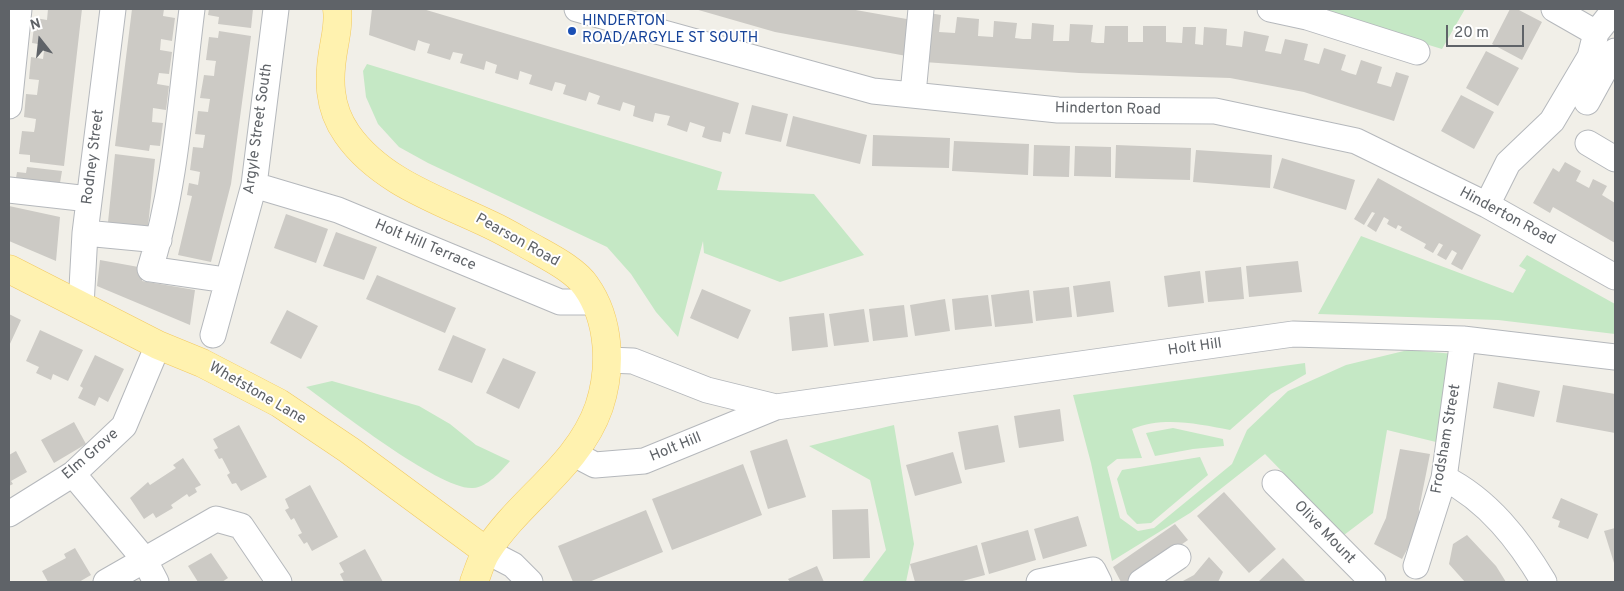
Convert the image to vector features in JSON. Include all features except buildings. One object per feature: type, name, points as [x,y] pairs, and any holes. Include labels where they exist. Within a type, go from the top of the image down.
[{"type":"main road","name":"Pearson Road","points":[[337,9],[338,19],[330,69],[331,103],[346,133],[370,160],[420,192],[497,228],[557,261],[585,284],[595,302],[606,332],[608,360],[599,406],[574,454],[512,520],[486,551],[474,582]]},
{"type":"main road","name":"Whetstone Lane","points":[[9,269],[158,345],[202,363],[278,402],[348,450],[486,551]]},
{"type":"street","points":[[9,106],[18,9]]},
{"type":"street","name":"Rodney Street","points":[[81,306],[85,233],[113,9]]},
{"type":"street","points":[[192,9],[169,189],[159,240],[150,269],[226,280]]},
{"type":"street","name":"Argyle Street South","points":[[213,335],[226,280],[254,185],[276,9]]},
{"type":"street","name":"Hinderton Road","points":[[577,9],[873,91],[1058,110],[1215,111],[1356,141],[1487,205],[1615,277]]},
{"type":"street","points":[[913,94],[921,9]]},
{"type":"street","points":[[1270,9],[1307,17],[1417,52]]},
{"type":"street","points":[[1554,9],[1596,33]]},
{"type":"street","points":[[1487,205],[1508,163],[1552,121],[1590,57],[1596,33],[1615,9]]},
{"type":"street","points":[[1587,102],[1615,52]]},
{"type":"street","points":[[1588,143],[1615,159]]},
{"type":"street","name":"Holt Hill Terrace","points":[[254,185],[338,210],[560,302],[595,302]]},
{"type":"street","points":[[9,190],[89,199]]},
{"type":"street","points":[[85,233],[159,240]]},
{"type":"street","name":"Holt Hill","points":[[574,454],[595,465],[644,461],[776,407],[1293,334],[1463,339],[1615,357]]},
{"type":"street","name":"Frodsham Street","points":[[1416,566],[1444,478],[1463,339]]},
{"type":"street","name":"Elm Grove","points":[[9,514],[73,474],[124,426],[158,345]]},
{"type":"street","name":"Holt Hill","points":[[608,360],[633,361],[707,390],[776,407]]},
{"type":"street","points":[[73,474],[144,559],[156,582]]},
{"type":"street","points":[[1444,478],[1462,487],[1500,520],[1528,555],[1544,582]]},
{"type":"street","name":"Olive Mount","points":[[1275,482],[1362,579]]},
{"type":"street","points":[[106,582],[216,519],[241,526],[279,582]]},
{"type":"street","points":[[486,551],[514,565],[530,582]]},
{"type":"street","points":[[1141,582],[1178,557]]},
{"type":"street","points":[[1039,582],[1096,576]]},
{"type":"green space","points":[[1310,9],[1465,9],[1442,49]]},
{"type":"green space","points":[[367,64],[722,172],[717,190],[814,194],[864,255],[780,282],[704,253],[703,241],[678,337],[656,312],[631,274],[607,247],[428,163],[399,147],[378,124],[366,97],[363,71]]},
{"type":"green space","points":[[1361,236],[1513,293],[1526,270],[1519,266],[1527,255],[1615,304],[1615,334],[1498,320],[1318,314]]},
{"type":"green space","points":[[1408,350],[1455,354],[1440,443],[1387,430],[1373,513],[1344,535],[1265,454],[1190,513],[1112,561],[1091,463],[1073,395],[1305,363],[1306,374],[1271,394],[1230,430],[1181,422],[1156,423],[1132,429],[1142,458],[1117,459],[1107,467],[1120,518],[1138,531],[1154,528],[1232,464],[1247,430],[1288,391],[1346,365]]},
{"type":"green space","points":[[332,381],[419,406],[450,424],[476,445],[510,461],[494,478],[479,487],[473,488],[458,485],[437,476],[388,446],[306,387]]},
{"type":"green space","points":[[894,425],[914,544],[906,582],[862,582],[886,550],[870,480],[809,446]]},
{"type":"green space","points":[[1173,428],[1223,439],[1224,446],[1155,456],[1146,433]]},
{"type":"green space","points":[[1200,457],[1208,475],[1151,523],[1137,524],[1127,514],[1117,479],[1122,470]]},
{"type":"place","name":"HINDERTON ROAD/ARGYLE ST SOUTH","points":[[572,31]]}]
